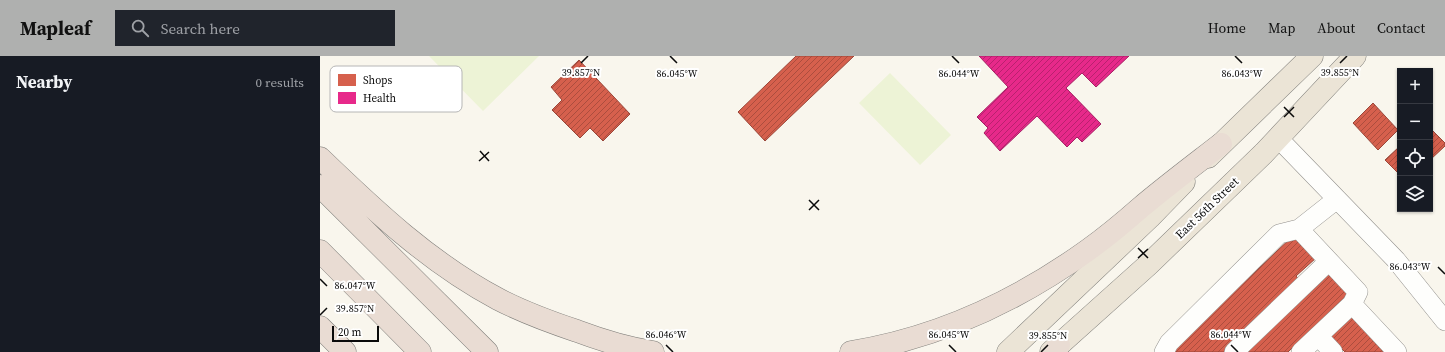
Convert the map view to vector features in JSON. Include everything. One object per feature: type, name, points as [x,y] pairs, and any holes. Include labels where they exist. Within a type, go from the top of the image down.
[{"type":"highway","points":[[851,352],[895,343],[929,333],[993,308],[1018,295],[1088,250],[1220,144]]},
{"type":"highway","points":[[320,158],[399,231],[446,267],[474,285],[499,299],[550,322],[615,344],[653,352]]},
{"type":"highway","points":[[320,186],[487,352]]},
{"type":"highway","points":[[320,250],[420,352]]},
{"type":"highway","points":[[320,326],[345,352]]},
{"type":"main road","points":[[1008,352],[1150,217],[1220,144],[1312,56]]},
{"type":"main road","name":"East 56th Street","points":[[1055,350],[1148,265],[1278,138],[1355,56]]},
{"type":"lane","points":[[1278,138],[1396,260],[1445,321]]},
{"type":"lane","points":[[1164,352],[1169,343],[1279,234],[1299,229],[1337,199]]},
{"type":"lane","points":[[1299,229],[1358,292],[1352,304],[1300,352]]},
{"type":"lane","points":[[1234,352],[1329,261]]},
{"type":"lane","points":[[1352,304],[1397,352]]},
{"type":"lane","points":[[1318,336],[1334,352]]},
{"type":"green space","points":[[429,56],[539,56],[483,111],[462,90],[462,66],[439,66]]},
{"type":"green space","points":[[890,73],[951,135],[920,165],[859,103]]},
{"type":"building: Shops","points":[[796,56],[854,56],[765,141],[738,112]]},
{"type":"building: Shops","points":[[579,60],[630,114],[603,141],[590,128],[580,138],[552,110],[562,100],[551,87]]},
{"type":"building: Shops","points":[[1373,103],[1397,129],[1397,131],[1378,150],[1353,123]]},
{"type":"building: Shops","points":[[1433,131],[1445,143],[1445,146],[1433,157]]},
{"type":"building: Shops","points":[[1397,149],[1397,172],[1385,160]]},
{"type":"building: Shops","points":[[1294,235],[1316,258],[1296,276],[1301,282],[1226,352],[1170,352]]},
{"type":"building: Shops","points":[[1328,269],[1350,292],[1288,352],[1241,352]]},
{"type":"building: Shops","points":[[1349,314],[1386,352],[1345,352],[1328,335]]},
{"type":"building: Health","points":[[979,56],[1129,56],[1096,87],[1082,73],[1066,88],[1101,124],[1082,142],[1077,137],[1067,147],[1037,116],[1000,151],[984,133],[988,128],[977,117],[1008,87]]}]
